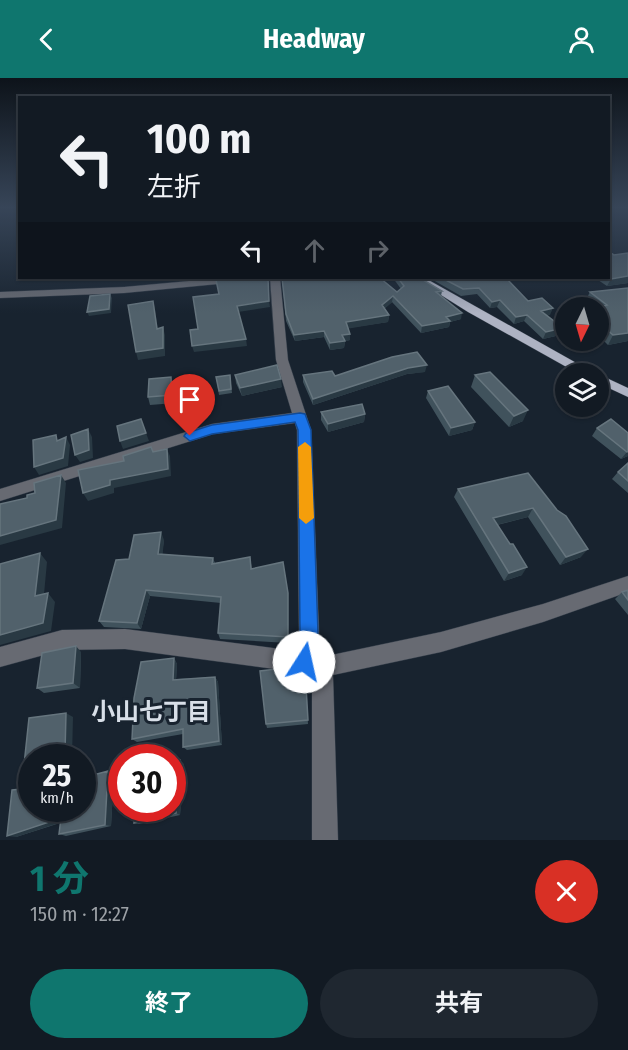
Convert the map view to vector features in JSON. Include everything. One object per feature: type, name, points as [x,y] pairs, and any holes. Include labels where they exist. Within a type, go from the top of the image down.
[{"type":"main road","points":[[421,279],[472,310],[570,363]]},
{"type":"main road","points":[[609,384],[628,393]]},
{"type":"street","points":[[113,290],[114,279]]},
{"type":"street","points":[[0,295],[113,290],[176,281],[225,279]]},
{"type":"street","points":[[275,279],[282,360],[304,430],[309,633],[325,840]]},
{"type":"street","points":[[0,495],[212,429],[300,417]]},
{"type":"street","points":[[0,657],[62,640],[125,639],[313,664],[441,642],[543,613],[628,584]]},
{"type":"building","points":[[610,253],[614,255],[628,253],[628,276],[611,279]]},
{"type":"building","points":[[268,279],[269,301],[237,306],[246,339],[192,346],[190,330],[198,329],[193,297],[219,294],[216,280]]},
{"type":"building","points":[[282,279],[381,279],[397,292],[404,286],[399,279],[422,279],[442,291],[436,292],[462,313],[446,317],[450,321],[422,326],[393,296],[382,305],[389,315],[346,322],[350,334],[342,335],[345,341],[330,343],[324,331],[294,335],[286,314]]},
{"type":"building","points":[[444,279],[507,279],[528,301],[542,298],[553,308],[541,311],[555,322],[555,330],[546,332],[527,315],[516,317],[500,300],[492,302],[479,288],[463,289]]},
{"type":"building","points":[[628,288],[628,333],[613,335],[609,332],[609,297],[597,297],[590,292]]},
{"type":"building","points":[[110,294],[109,309],[87,312],[90,296]]},
{"type":"building","points":[[153,301],[157,329],[163,327],[163,348],[136,352],[128,305]]},
{"type":"building","points":[[417,352],[427,365],[408,368],[313,399],[303,375],[332,371],[335,376],[392,357]]},
{"type":"building","points":[[277,365],[281,379],[240,388],[235,375]]},
{"type":"building","points":[[490,372],[528,410],[514,416],[475,375]]},
{"type":"building","points":[[230,375],[231,389],[219,391],[216,377]]},
{"type":"building","points":[[171,377],[172,395],[148,397],[149,379]]},
{"type":"building","points":[[448,386],[475,422],[451,428],[428,391]]},
{"type":"building","points":[[362,404],[365,414],[328,424],[321,412]]},
{"type":"building","points":[[141,419],[146,433],[120,441],[117,426]]},
{"type":"building","points":[[611,419],[628,433],[627,452],[597,428]]},
{"type":"building","points":[[88,429],[89,450],[75,455],[71,435]]},
{"type":"building","points":[[56,435],[57,441],[66,437],[63,458],[34,467],[33,440]]},
{"type":"building","points":[[151,447],[153,452],[167,449],[168,469],[110,480],[110,485],[83,493],[78,470],[124,461],[123,456]]},
{"type":"building","points":[[628,463],[628,481],[618,472]]},
{"type":"building","points":[[528,473],[557,510],[566,516],[588,549],[566,557],[533,508],[493,518],[527,567],[509,573],[458,489]]},
{"type":"building","points":[[61,475],[56,520],[0,536],[0,504],[27,498],[27,495],[35,493],[34,483]]},
{"type":"building","points":[[161,532],[158,554],[213,558],[212,564],[250,557],[251,569],[283,562],[288,593],[288,637],[218,633],[221,597],[146,590],[137,623],[99,621],[116,560],[129,559],[134,535]]},
{"type":"building","points":[[40,553],[35,596],[48,593],[43,623],[0,635],[0,564]]},
{"type":"building","points":[[628,590],[628,600],[622,592]]},
{"type":"building","points":[[76,646],[73,683],[37,688],[42,653]]},
{"type":"building","points":[[174,658],[173,680],[215,677],[219,741],[186,746],[186,744],[183,744],[183,729],[132,739],[134,698],[141,662]]},
{"type":"building","points":[[285,668],[288,689],[306,686],[308,720],[266,724],[260,671]]},
{"type":"building","points":[[66,713],[65,744],[26,744],[29,718]]},
{"type":"building","points":[[108,771],[105,825],[59,834],[60,822],[96,822],[96,774]]},
{"type":"building","points":[[18,789],[18,822],[49,822],[7,836],[12,790]]},
{"type":"slow traffic","points":[[305,447],[306,518]]},
{"type":"district","name":"小山七丁目","points":[[151,712]]},
{"type":"route","points":[[190,436],[212,429],[300,417],[304,430],[309,633],[304,662]]}]
